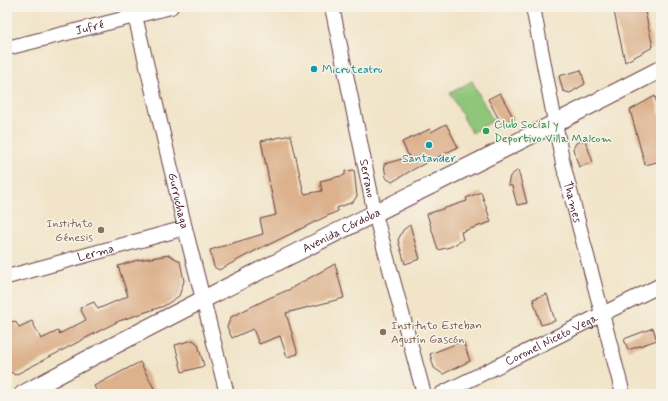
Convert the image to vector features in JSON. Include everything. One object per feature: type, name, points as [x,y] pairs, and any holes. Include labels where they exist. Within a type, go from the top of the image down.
[{"type":"main road","name":"Avenida Córdoba","points":[[23,394],[104,350],[661,70]]},
{"type":"street","name":"Jufré","points":[[7,48],[134,12],[171,7]]},
{"type":"street","name":"Serrano","points":[[332,7],[375,214],[424,394]]},
{"type":"street","name":"Thames","points":[[533,7],[554,125],[563,164],[623,394]]},
{"type":"street","name":"Gurruchaga","points":[[134,12],[185,228],[227,394]]},
{"type":"street","name":"Lerma","points":[[7,277],[185,228]]},
{"type":"street","name":"Coronel Niceto Vega","points":[[441,394],[661,285]]},
{"type":"green space","points":[[472,81],[493,121],[472,133],[450,93]]},
{"type":"building","points":[[613,7],[644,7],[653,47],[625,62]]},
{"type":"building","points":[[581,70],[585,84],[570,93],[563,91],[559,76]]},
{"type":"building","points":[[500,93],[514,119],[502,125],[488,99]]},
{"type":"building","points":[[655,96],[661,120],[661,161],[645,165],[630,110]]},
{"type":"building","points":[[446,124],[458,147],[392,182],[386,178],[384,164],[409,157],[402,142],[430,129],[431,132]]},
{"type":"building","points":[[291,135],[304,194],[322,191],[320,181],[345,175],[345,171],[354,170],[357,196],[353,202],[337,208],[338,211],[266,245],[219,270],[214,267],[210,250],[263,234],[260,219],[276,215],[261,141]]},
{"type":"building","points":[[585,140],[593,162],[579,167],[573,149],[576,143]]},
{"type":"building","points":[[518,170],[527,203],[517,205],[512,186],[508,185],[510,176]]},
{"type":"building","points":[[481,192],[491,222],[461,232],[463,240],[450,247],[438,250],[427,214],[467,201],[466,198]]},
{"type":"building","points":[[410,225],[420,259],[405,264],[398,240],[403,230]]},
{"type":"building","points":[[169,255],[180,261],[184,281],[179,296],[164,306],[119,321],[15,375],[8,370],[7,323],[15,321],[19,327],[32,321],[41,339],[58,331],[59,334],[86,320],[80,308],[94,302],[98,309],[128,296],[118,266],[138,260]]},
{"type":"building","points":[[335,264],[344,298],[286,313],[298,354],[287,357],[280,336],[259,344],[253,329],[232,338],[227,327],[231,317],[293,288]]},
{"type":"building","points":[[547,294],[555,321],[541,325],[533,299]]},
{"type":"building","points":[[653,328],[657,340],[628,350],[624,339]]},
{"type":"building","points":[[193,340],[198,344],[204,366],[182,372],[175,345]]},
{"type":"building","points":[[463,341],[470,361],[443,374],[434,368],[430,354]]},
{"type":"building","points":[[140,362],[157,394],[98,394],[94,386]]},
{"type":"place","name":"Microteatro","points":[[314,69]]},
{"type":"place","name":"Club Social y Deportivo Villa Malcom","points":[[486,131]]},
{"type":"place","name":"Santander","points":[[429,145]]},
{"type":"place","name":"Instituto Génesis","points":[[101,230]]},
{"type":"place","name":"Instituto Esteban Agustín Gascón","points":[[383,332]]}]
